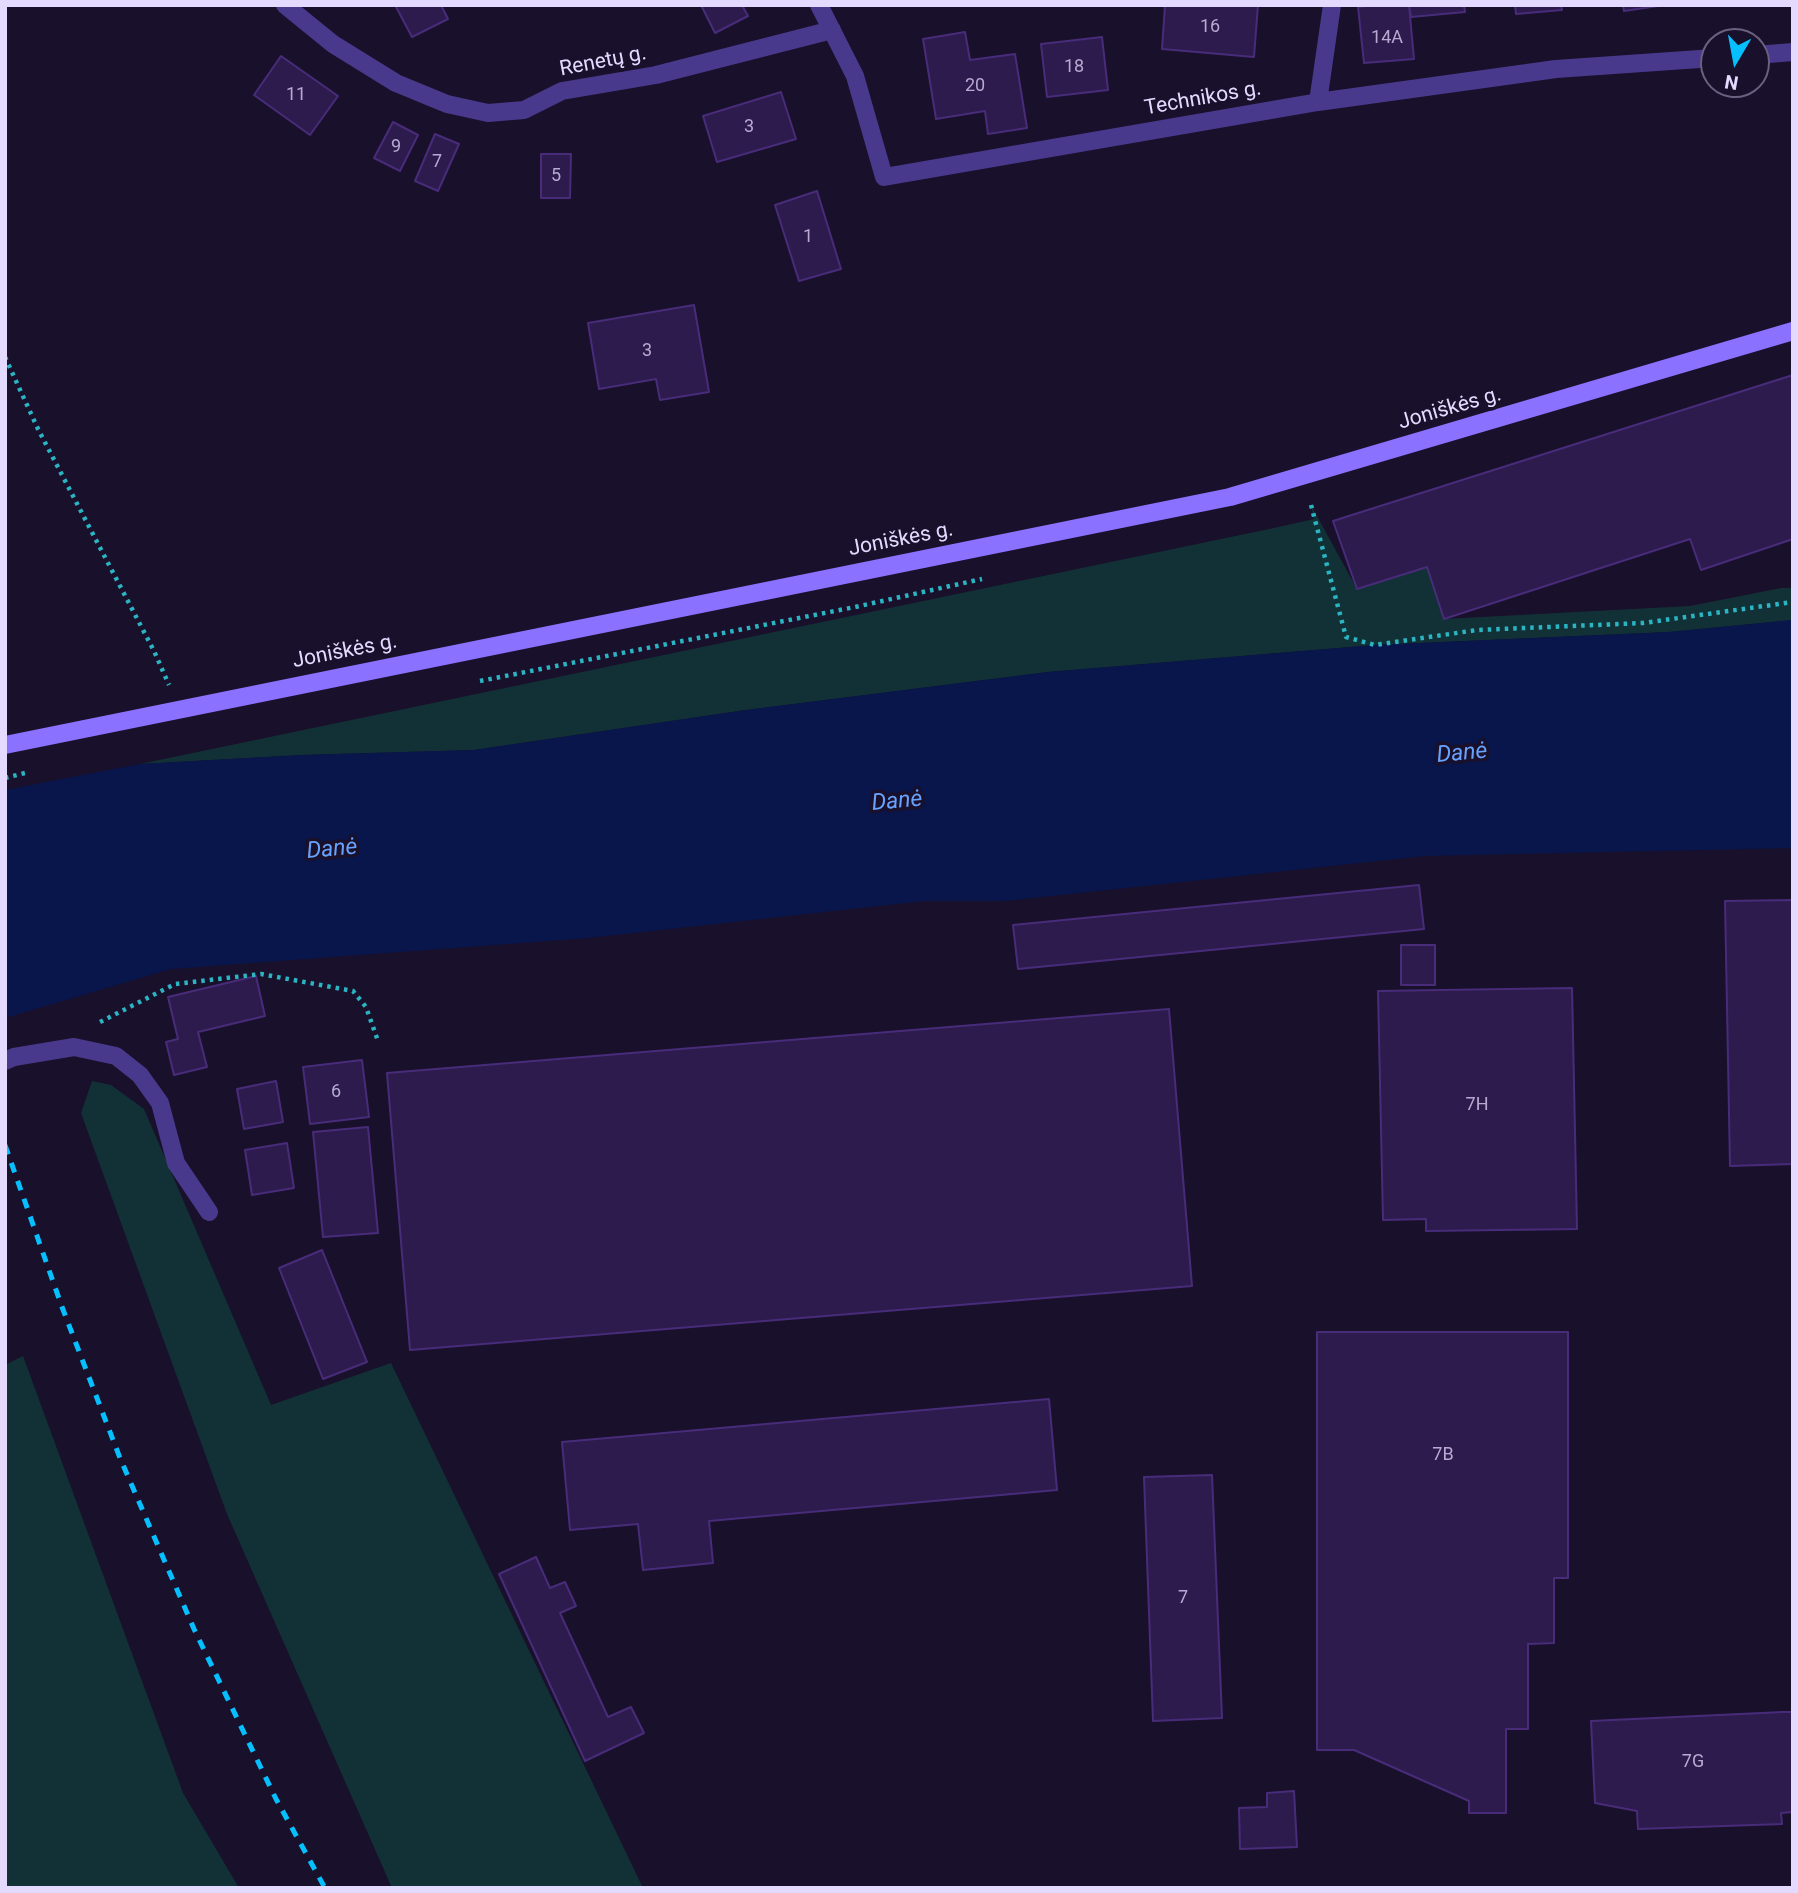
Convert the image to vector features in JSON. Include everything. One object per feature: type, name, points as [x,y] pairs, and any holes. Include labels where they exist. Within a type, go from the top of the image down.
[{"type":"main road","name":"Joniškės g.","points":[[5,744],[1230,497],[1793,331]]},
{"type":"street","name":"Renetų g.","points":[[285,5],[333,44],[397,83],[447,104],[488,113],[524,110],[562,91],[656,75],[832,30]]},
{"type":"street","name":"Technikos g.","points":[[819,5],[855,76],[884,177],[1318,102],[1556,69],[1700,59]]},
{"type":"street","points":[[1318,102],[1332,5]]},
{"type":"street","points":[[1770,54],[1793,52]]},
{"type":"street","points":[[5,1061],[14,1056],[74,1047],[116,1056],[139,1075],[160,1103],[176,1163],[209,1212]]},
{"type":"path","points":[[5,356],[38,429],[154,651],[179,709]]},
{"type":"path","points":[[1311,505],[1346,637],[1375,645],[1477,630],[1643,624],[1793,602]]},
{"type":"path","points":[[93,1026],[175,984],[261,974],[353,991],[366,1007],[378,1041]]},
{"type":"green space","points":[[1311,505],[1357,589],[1427,567],[1444,619],[1690,606],[1793,588],[1793,620],[1669,632],[1375,645],[1048,672],[746,710],[474,750],[302,755],[140,764],[1274,528],[1314,519]]},
{"type":"green space","points":[[92,1081],[111,1085],[144,1109],[271,1405],[391,1363],[643,1888],[392,1888],[227,1514],[81,1113]]},
{"type":"green space","points":[[23,1356],[183,1793],[239,1888],[5,1888],[5,1365]]},
{"type":"water","name":"Danė","points":[[1793,620],[1793,848],[1424,856],[1005,901],[924,901],[588,938],[171,969],[5,1018],[5,790],[140,764],[302,755],[474,750],[746,710],[1048,672],[1375,645],[1669,632]]},
{"type":"building","points":[[395,5],[441,5],[448,19],[412,37]]},
{"type":"building","points":[[701,5],[742,5],[748,16],[715,33]]},
{"type":"building","points":[[1165,5],[1258,5],[1254,57],[1162,49]]},
{"type":"building","points":[[1409,5],[1414,59],[1364,63],[1358,7]]},
{"type":"building","points":[[1409,5],[1464,5],[1465,12],[1411,17]]},
{"type":"building","points":[[1515,5],[1561,5],[1562,10],[1516,14]]},
{"type":"building","points":[[1623,5],[1665,5],[1624,11]]},
{"type":"building","points":[[965,32],[970,60],[1015,54],[1027,128],[988,134],[985,111],[936,119],[923,39]]},
{"type":"building","points":[[1102,37],[1108,90],[1047,97],[1041,44]]},
{"type":"building","points":[[281,56],[338,96],[310,135],[254,95]]},
{"type":"building","points":[[781,92],[796,139],[717,162],[703,116]]},
{"type":"building","points":[[393,122],[418,135],[400,171],[374,158]]},
{"type":"building","points":[[435,134],[459,144],[438,191],[415,181]]},
{"type":"building","points":[[541,154],[571,154],[570,198],[541,198]]},
{"type":"building","points":[[817,191],[841,269],[799,281],[775,205]]},
{"type":"building","points":[[694,305],[709,392],[660,400],[656,379],[599,389],[588,323]]},
{"type":"building","points":[[1793,375],[1793,539],[1701,570],[1690,539],[1444,619],[1427,567],[1357,589],[1333,521]]},
{"type":"building","points":[[1419,885],[1424,929],[1018,969],[1013,925]]},
{"type":"building","points":[[1793,900],[1793,1164],[1730,1166],[1725,901]]},
{"type":"building","points":[[1401,945],[1435,945],[1435,985],[1401,985]]},
{"type":"building","points":[[256,976],[265,1016],[198,1032],[207,1067],[174,1075],[166,1042],[178,1039],[168,997]]},
{"type":"building","points":[[1572,988],[1577,1229],[1426,1231],[1426,1219],[1383,1220],[1378,991]]},
{"type":"building","points":[[1169,1009],[1192,1286],[410,1350],[387,1073]]},
{"type":"building","points":[[362,1060],[369,1117],[310,1124],[303,1067]]},
{"type":"building","points":[[276,1081],[283,1122],[244,1129],[237,1089]]},
{"type":"building","points":[[368,1127],[378,1233],[323,1237],[313,1132]]},
{"type":"building","points":[[287,1143],[294,1188],[252,1195],[245,1150]]},
{"type":"building","points":[[322,1250],[367,1362],[323,1379],[279,1268]]},
{"type":"building","points":[[1317,1332],[1568,1332],[1568,1578],[1554,1578],[1554,1643],[1528,1644],[1528,1729],[1506,1729],[1506,1813],[1469,1813],[1469,1801],[1354,1750],[1317,1750]]},
{"type":"building","points":[[1049,1399],[1057,1490],[709,1521],[713,1563],[643,1570],[638,1524],[570,1530],[562,1442]]},
{"type":"building","points":[[1212,1475],[1222,1718],[1153,1721],[1144,1477]]},
{"type":"building","points":[[536,1557],[550,1588],[565,1582],[576,1606],[560,1613],[608,1717],[631,1707],[644,1733],[585,1761],[499,1574]]},
{"type":"building","points":[[1793,1712],[1793,1812],[1781,1813],[1782,1824],[1638,1829],[1637,1811],[1595,1803],[1591,1721]]},
{"type":"building","points":[[1294,1791],[1297,1847],[1240,1849],[1239,1808],[1267,1807],[1267,1793]]},
{"type":"railway","points":[[5,1145],[62,1307],[120,1458],[194,1629],[276,1799],[325,1888]]}]
